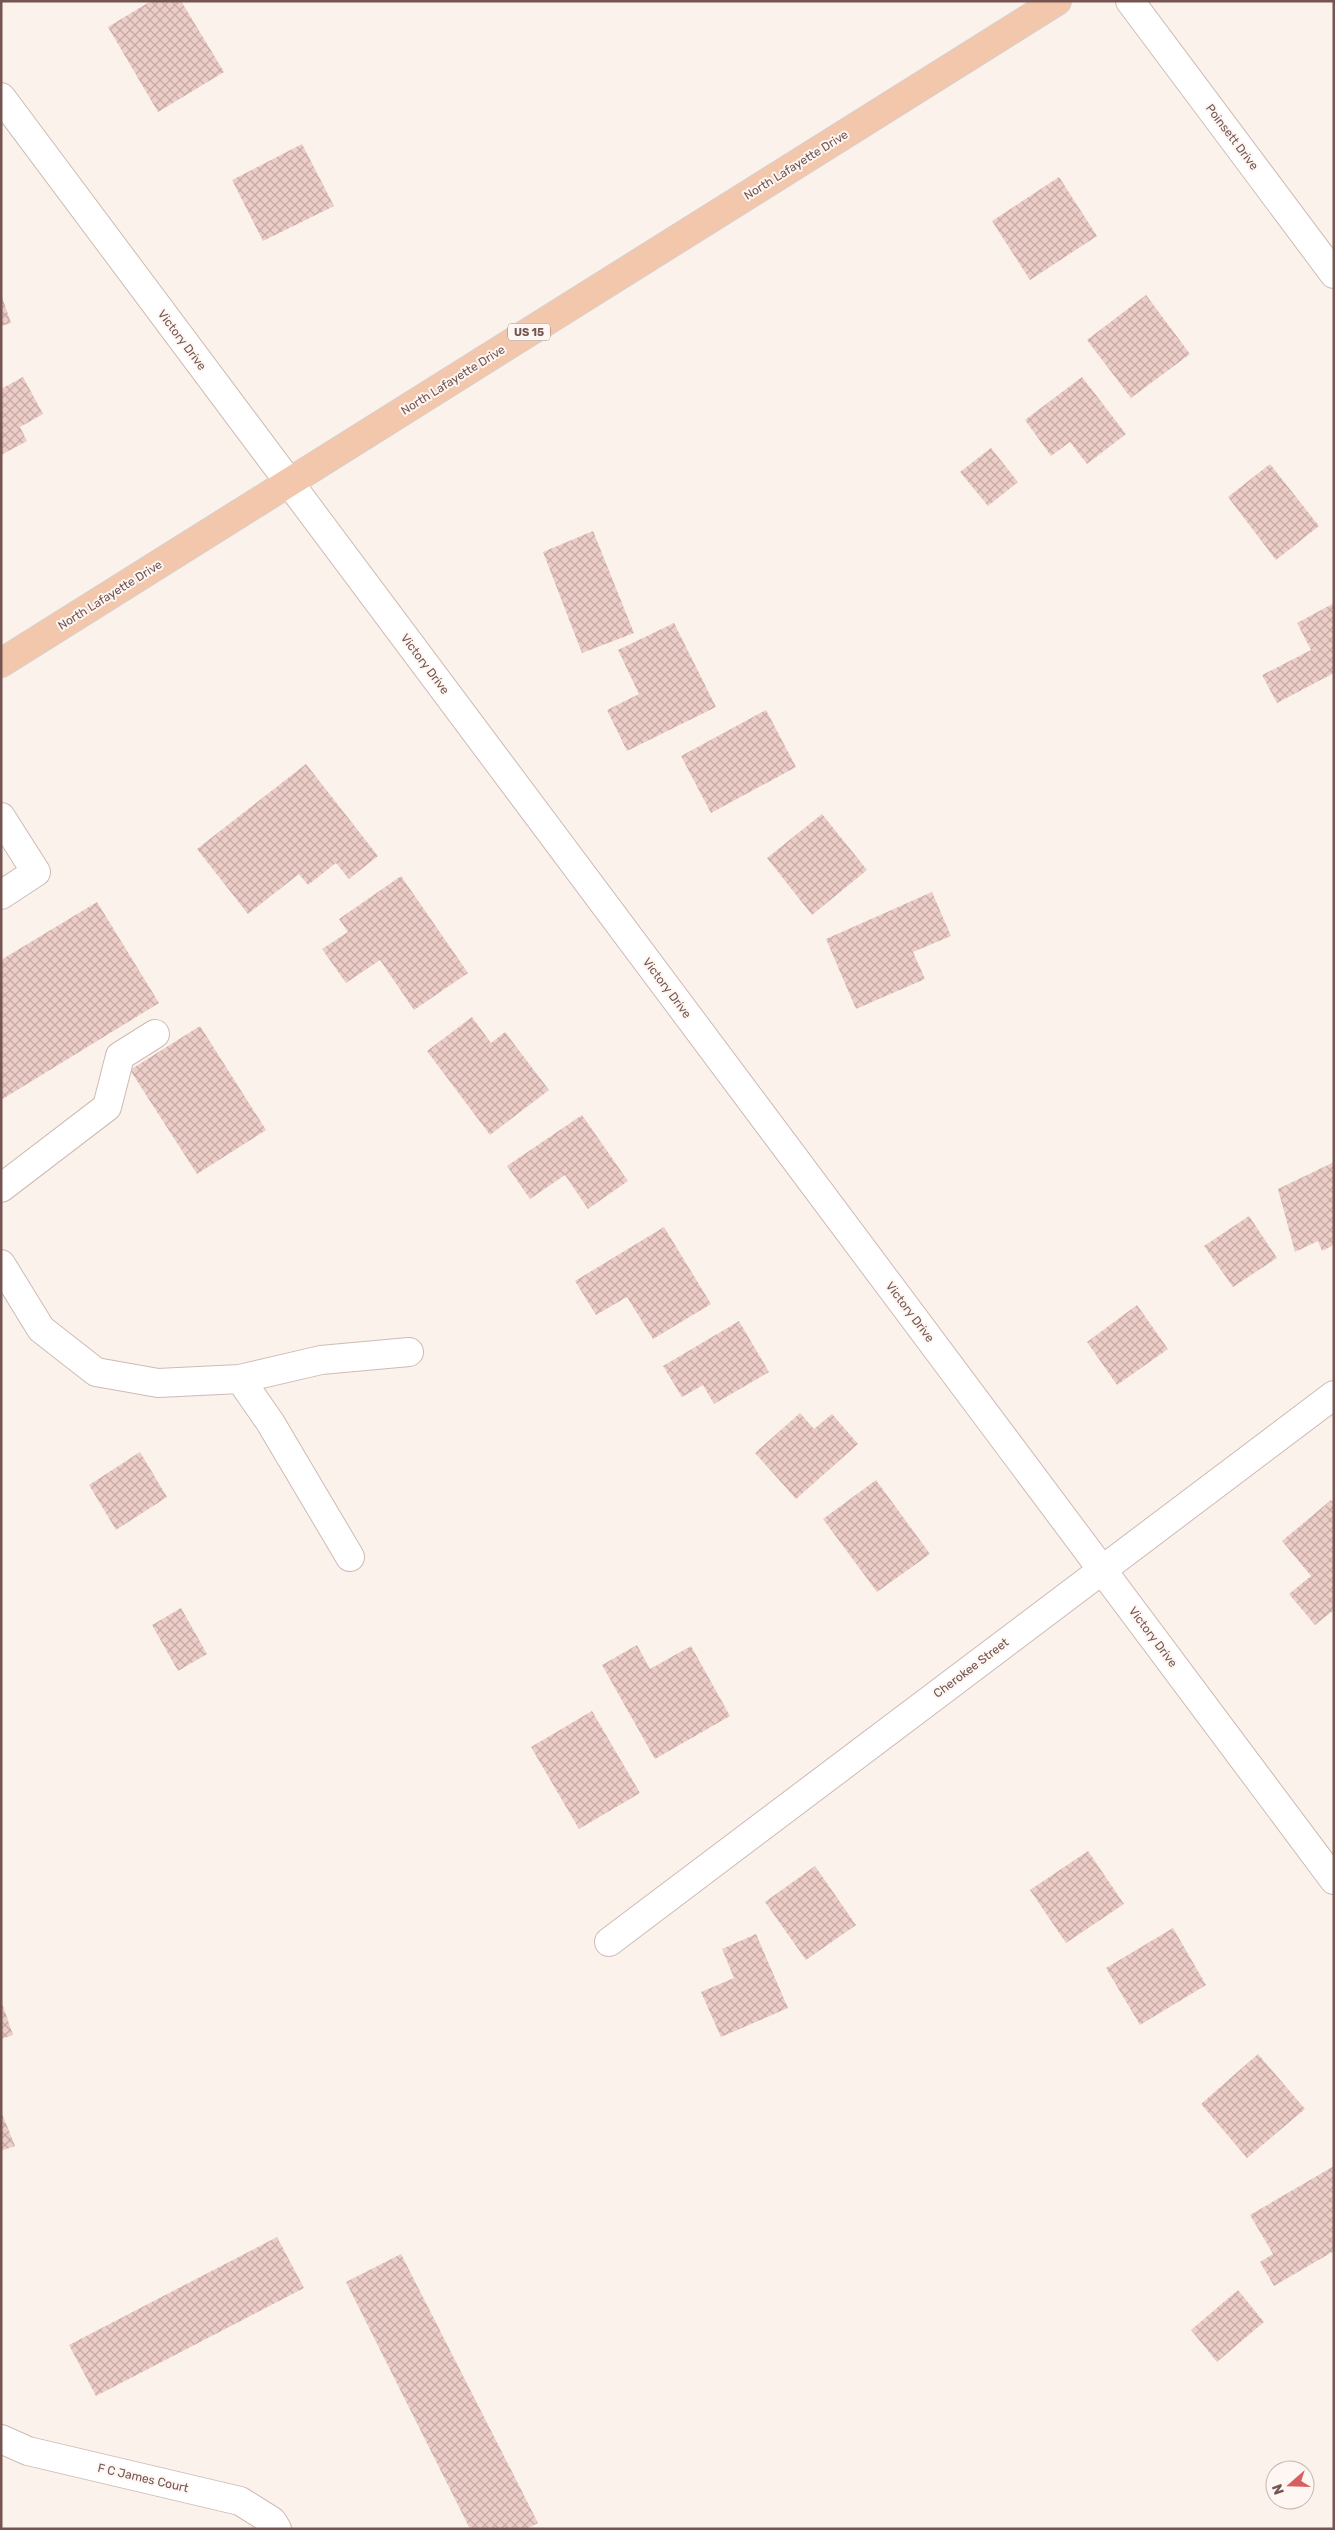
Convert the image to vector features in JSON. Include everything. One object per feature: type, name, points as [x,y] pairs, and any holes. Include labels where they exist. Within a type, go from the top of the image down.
[{"type":"main road","name":"North Lafayette Drive","points":[[1,663],[1057,1]]},
{"type":"street","name":"Poinsett Drive","points":[[1130,1],[1334,274]]},
{"type":"street","name":"Victory Drive","points":[[1,97],[1334,1880]]},
{"type":"street","points":[[1,817],[36,872],[1,895]]},
{"type":"street","points":[[1,1188],[108,1107],[120,1056],[155,1034]]},
{"type":"street","points":[[1,1264],[41,1329],[96,1372],[158,1383],[240,1379],[322,1360],[409,1352]]},
{"type":"street","points":[[240,1379],[270,1422],[350,1557]]},
{"type":"street","name":"Cherokee Street","points":[[609,1942],[1334,1395]]},
{"type":"street","name":"F C James Court","points":[[1,2439],[28,2451],[240,2501],[272,2521],[278,2529]]},
{"type":"building","points":[[151,1],[181,1],[224,72],[158,112],[108,27]]},
{"type":"building","points":[[302,144],[334,206],[263,241],[232,180]]},
{"type":"building","points":[[1059,177],[1097,236],[1030,280],[992,221]]},
{"type":"building","points":[[1,294],[11,323],[1,326]]},
{"type":"building","points":[[1146,295],[1190,354],[1131,398],[1087,340]]},
{"type":"building","points":[[23,377],[43,414],[20,427],[27,441],[1,455],[1,389]]},
{"type":"building","points":[[1082,377],[1126,434],[1087,464],[1070,442],[1051,456],[1025,420]]},
{"type":"building","points":[[991,448],[1018,482],[988,506],[960,472]]},
{"type":"building","points":[[1270,464],[1319,526],[1276,560],[1228,497]]},
{"type":"building","points":[[593,531],[634,633],[582,653],[543,552]]},
{"type":"building","points":[[1334,603],[1334,673],[1277,703],[1262,675],[1311,650],[1297,623]]},
{"type":"building","points":[[674,623],[716,707],[627,751],[607,710],[639,694],[618,650]]},
{"type":"building","points":[[766,710],[796,767],[711,813],[681,756]]},
{"type":"building","points":[[306,764],[378,856],[349,879],[336,863],[308,885],[299,874],[248,914],[197,849]]},
{"type":"building","points":[[822,814],[867,870],[812,915],[767,858]]},
{"type":"building","points":[[401,876],[468,973],[414,1010],[380,960],[346,983],[322,949],[348,932],[339,919]]},
{"type":"building","points":[[932,892],[951,936],[913,952],[925,979],[856,1009],[826,939]]},
{"type":"building","points":[[97,902],[159,1003],[1,1100],[1,960]]},
{"type":"building","points":[[472,1017],[491,1043],[505,1032],[549,1090],[490,1135],[427,1051]]},
{"type":"building","points":[[200,1026],[266,1130],[197,1174],[130,1070]]},
{"type":"building","points":[[582,1115],[628,1181],[588,1209],[565,1175],[530,1199],[507,1166]]},
{"type":"building","points":[[1334,1162],[1334,1245],[1322,1251],[1318,1241],[1295,1252],[1278,1189]]},
{"type":"building","points":[[1249,1216],[1277,1258],[1233,1287],[1204,1246]]},
{"type":"building","points":[[664,1227],[711,1304],[653,1339],[627,1297],[596,1315],[575,1281]]},
{"type":"building","points":[[1137,1305],[1168,1349],[1117,1385],[1087,1342]]},
{"type":"building","points":[[739,1321],[769,1372],[714,1404],[703,1385],[682,1397],[663,1366]]},
{"type":"building","points":[[800,1413],[814,1429],[832,1414],[858,1444],[796,1499],[755,1453]]},
{"type":"building","points":[[140,1452],[167,1497],[116,1530],[89,1485]]},
{"type":"building","points":[[876,1480],[930,1554],[877,1592],[823,1519]]},
{"type":"building","points":[[1331,1500],[1334,1503],[1334,1610],[1315,1625],[1289,1594],[1311,1576],[1282,1541]]},
{"type":"building","points":[[181,1608],[207,1654],[178,1671],[152,1625]]},
{"type":"building","points":[[637,1645],[650,1669],[691,1646],[730,1716],[655,1759],[602,1665]]},
{"type":"building","points":[[592,1711],[640,1793],[579,1829],[531,1747]]},
{"type":"building","points":[[1088,1851],[1124,1904],[1066,1943],[1030,1890]]},
{"type":"building","points":[[815,1866],[856,1925],[806,1960],[765,1902]]},
{"type":"building","points":[[1173,1928],[1206,1985],[1140,2025],[1106,1968]]},
{"type":"building","points":[[756,1934],[788,2008],[721,2037],[701,1992],[734,1978],[722,1949]]},
{"type":"building","points":[[1,2000],[13,2035],[1,2039]]},
{"type":"building","points":[[1258,2054],[1305,2109],[1247,2158],[1201,2104]]},
{"type":"building","points":[[1,2111],[15,2146],[1,2151]]},
{"type":"building","points":[[1334,2166],[1334,2251],[1274,2286],[1260,2262],[1273,2254],[1250,2215]]},
{"type":"building","points":[[277,2237],[304,2288],[96,2396],[69,2345]]},
{"type":"building","points":[[401,2254],[538,2523],[526,2529],[470,2529],[346,2282]]},
{"type":"building","points":[[1238,2290],[1264,2322],[1217,2362],[1191,2330]]}]
